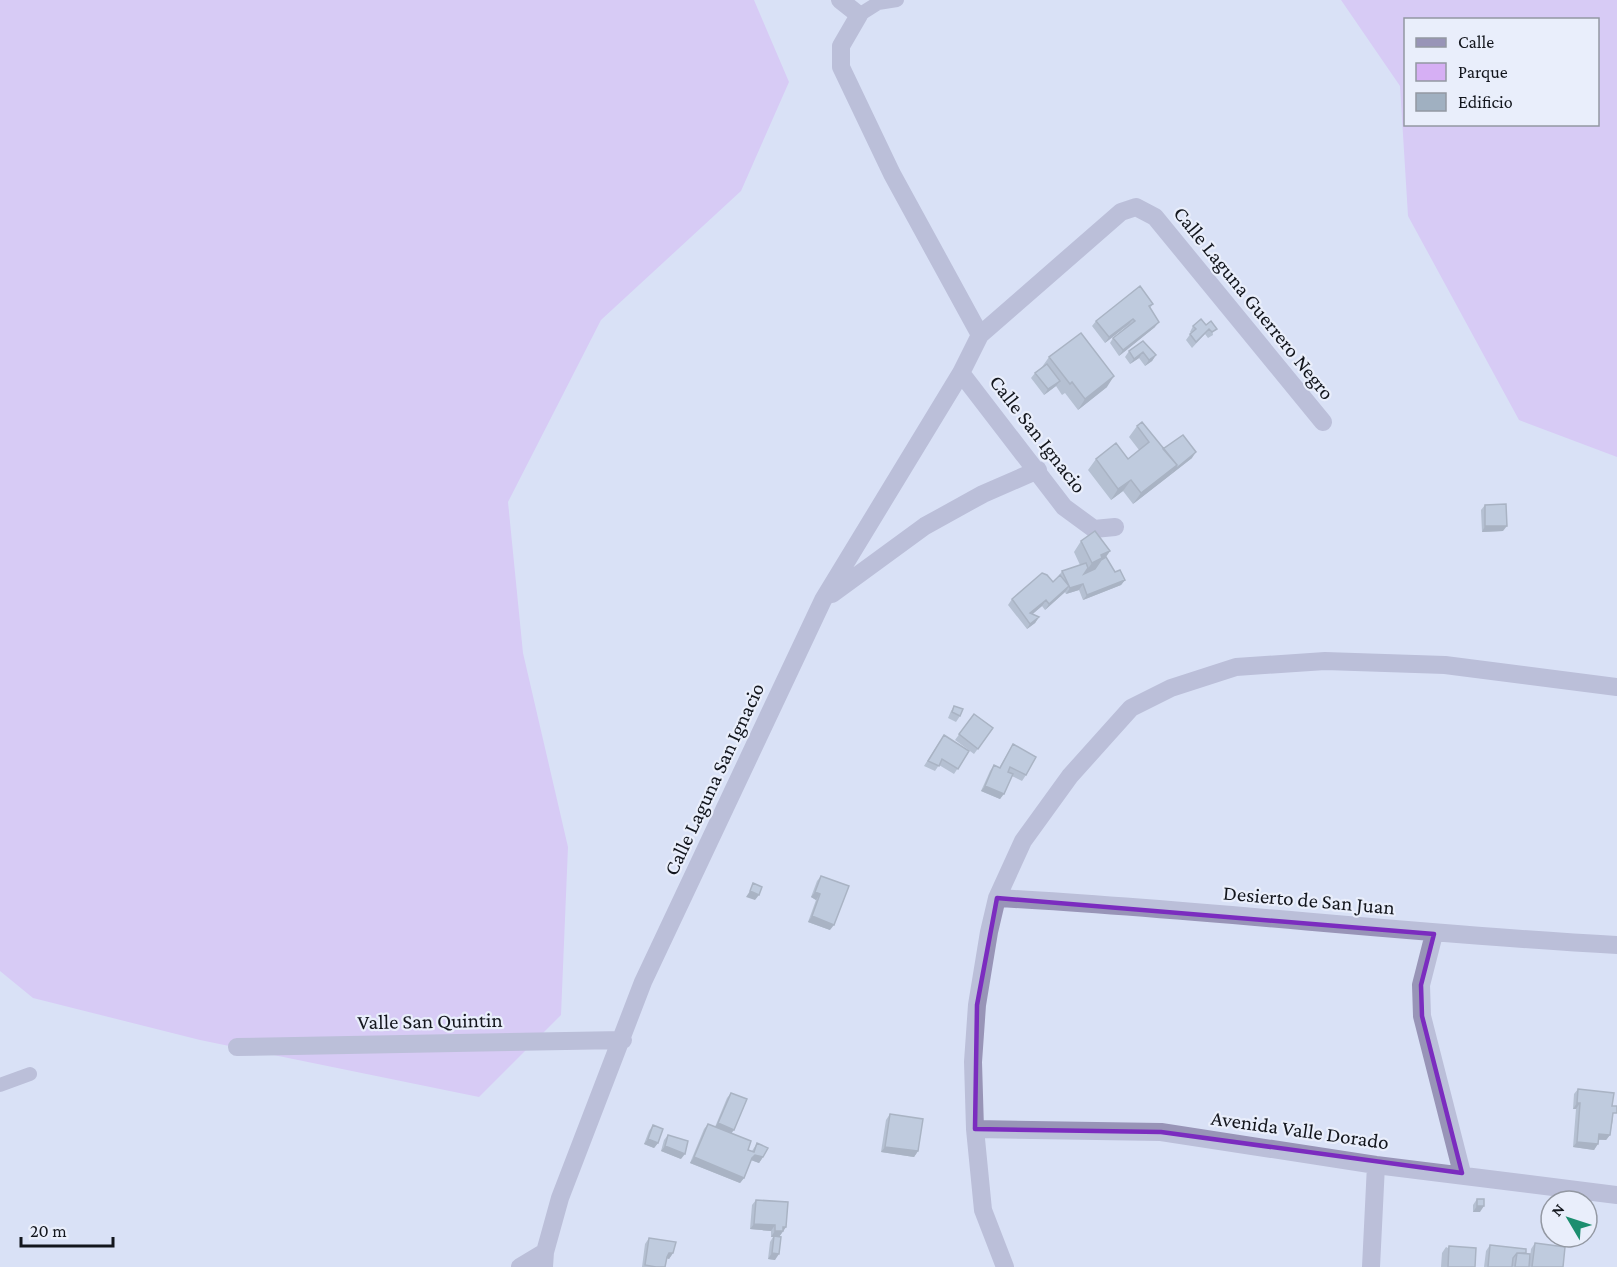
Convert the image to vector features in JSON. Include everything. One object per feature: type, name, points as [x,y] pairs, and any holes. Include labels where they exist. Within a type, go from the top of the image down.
[{"type":"street","points":[[840,0],[859,15],[841,46],[841,67],[892,174],[980,335]]},
{"type":"street","name":"Calle Laguna Guerrero Negro","points":[[980,335],[1121,212],[1136,207],[1155,217],[1323,422]]},
{"type":"street","name":"Calle Laguna San Ignacio","points":[[545,1259],[560,1198],[623,1040],[643,982],[824,600],[961,373],[980,335]]},
{"type":"street","name":"Calle San Ignacio","points":[[961,373],[1038,470],[1064,507],[1081,522],[1094,529],[1115,527]]},
{"type":"street","points":[[824,600],[925,526],[983,494],[1038,470]]},
{"type":"street","points":[[1005,1267],[983,1210],[975,1129],[973,1062],[978,1005],[996,898],[1023,841],[1070,776],[1131,708],[1171,688],[1236,666],[1325,662],[1445,665],[1617,687]]},
{"type":"street","name":"Desierto de San Juan","points":[[996,898],[1087,902],[1434,934],[1617,945]]},
{"type":"street","points":[[1434,934],[1421,985],[1422,1016],[1462,1173]]},
{"type":"street","name":"Valle San Quintin","points":[[237,1047],[623,1040]]},
{"type":"street","name":"Avenida Valle Dorado","points":[[975,1129],[1161,1132],[1376,1165],[1462,1173],[1617,1195]]},
{"type":"street","points":[[1371,1267],[1376,1165]]},
{"type":"street","points":[[520,1267],[545,1259]]},
{"type":"lane","points":[[859,15],[878,3],[897,0]]},
{"type":"lane","points":[[0,1085],[30,1074]]},
{"type":"highlighted area","points":[[997,898],[1434,934],[1421,985],[1422,1016],[1462,1173],[1161,1132],[975,1129],[977,1005]]},
{"type":"green space","points":[[0,0],[754,0],[789,82],[741,191],[601,320],[508,502],[523,653],[568,847],[561,1015],[479,1097],[200,1040],[33,998],[0,971]]},
{"type":"green space","points":[[1341,0],[1617,0],[1617,457],[1519,420],[1408,216],[1400,86]]},
{"type":"building","points":[[1140,286],[1153,304],[1149,306],[1159,322],[1123,350],[1113,338],[1135,321],[1133,319],[1109,337],[1096,321]]},
{"type":"building","points":[[1201,319],[1206,325],[1211,321],[1217,329],[1212,332],[1209,329],[1196,342],[1190,334],[1196,329],[1193,326]]},
{"type":"building","points":[[1081,333],[1114,376],[1085,399],[1049,357]]},
{"type":"building","points":[[1143,341],[1156,355],[1149,360],[1143,352],[1134,359],[1129,351]]},
{"type":"building","points":[[1047,364],[1060,381],[1048,389],[1035,373]]},
{"type":"building","points":[[1142,422],[1177,465],[1141,493],[1131,480],[1118,489],[1096,459],[1116,443],[1128,459],[1149,442],[1137,426]]},
{"type":"building","points":[[1183,435],[1196,452],[1173,471],[1177,465],[1163,449]]},
{"type":"building","points":[[1506,504],[1507,526],[1485,526],[1485,505]]},
{"type":"building","points":[[1095,531],[1110,551],[1092,563],[1081,541]]},
{"type":"building","points":[[1106,557],[1115,572],[1120,570],[1125,580],[1087,595],[1083,584],[1070,588],[1062,571],[1086,563],[1088,568],[1084,574],[1095,569]]},
{"type":"building","points":[[1042,573],[1053,582],[1060,575],[1069,586],[1049,604],[1046,600],[1030,613],[1039,617],[1030,624],[1012,599]]},
{"type":"building","points":[[954,706],[963,709],[960,716],[952,712]]},
{"type":"building","points":[[974,714],[993,728],[978,749],[959,734]]},
{"type":"building","points":[[944,735],[969,751],[958,769],[942,759],[939,766],[928,761]]},
{"type":"building","points":[[1013,744],[1036,757],[1026,775],[1010,767],[1008,772],[1013,774],[1004,794],[985,786],[994,765],[1000,768]]},
{"type":"building","points":[[821,876],[849,886],[834,925],[812,916],[820,894],[815,892]]},
{"type":"building","points":[[753,883],[762,887],[759,895],[750,891]]},
{"type":"building","points":[[1578,1089],[1614,1093],[1612,1106],[1617,1106],[1617,1113],[1613,1113],[1610,1135],[1599,1134],[1598,1144],[1577,1142],[1580,1103],[1577,1103]]},
{"type":"building","points":[[731,1093],[747,1099],[734,1130],[718,1123]]},
{"type":"building","points":[[890,1114],[923,1119],[918,1151],[885,1147]]},
{"type":"building","points":[[708,1124],[751,1141],[748,1150],[754,1152],[757,1143],[768,1148],[763,1157],[755,1155],[752,1158],[744,1178],[694,1157]]},
{"type":"building","points":[[653,1125],[663,1129],[658,1143],[648,1139]]},
{"type":"building","points":[[668,1135],[688,1141],[685,1154],[665,1146]]},
{"type":"building","points":[[1477,1199],[1484,1199],[1484,1206],[1477,1206]]},
{"type":"building","points":[[756,1200],[788,1202],[786,1227],[783,1227],[783,1231],[775,1231],[775,1225],[754,1224]]},
{"type":"building","points":[[774,1236],[781,1237],[779,1254],[772,1253]]},
{"type":"building","points":[[649,1238],[676,1242],[673,1253],[669,1253],[667,1257],[665,1267],[645,1265]]},
{"type":"building","points":[[1535,1243],[1539,1244],[1539,1249],[1565,1249],[1563,1267],[1532,1267]]},
{"type":"building","points":[[1490,1245],[1526,1249],[1526,1253],[1517,1253],[1513,1258],[1512,1267],[1488,1267]]},
{"type":"building","points":[[1449,1246],[1476,1248],[1475,1267],[1448,1267]]},
{"type":"building","points":[[1517,1253],[1530,1254],[1529,1267],[1515,1267]]}]
